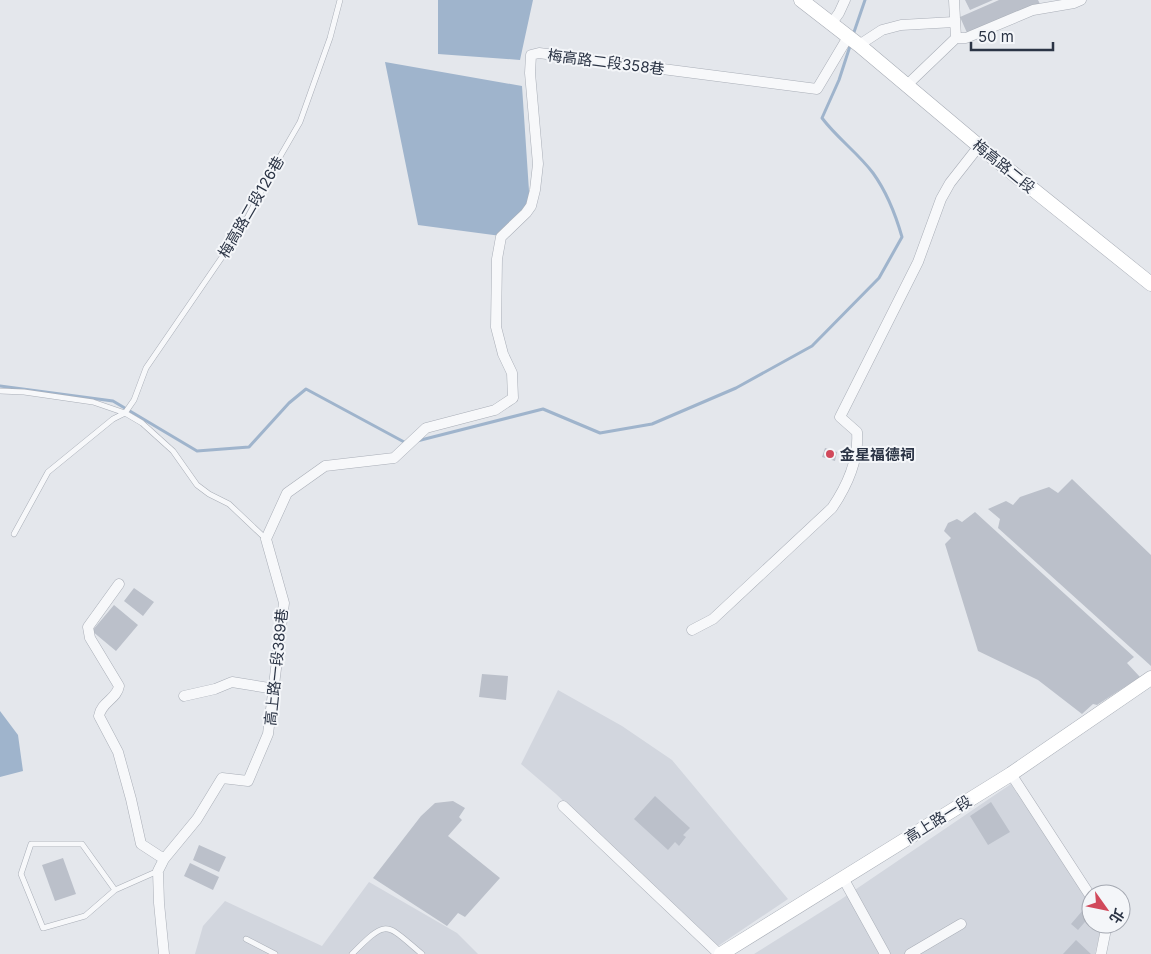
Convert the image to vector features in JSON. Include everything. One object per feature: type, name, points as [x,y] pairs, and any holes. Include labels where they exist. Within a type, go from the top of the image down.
[{"type":"street","name":"梅高路二段","points":[[801,0],[1151,284]]},
{"type":"street","points":[[831,24],[845,0]]},
{"type":"street","points":[[954,0],[956,38]]},
{"type":"street","points":[[907,85],[956,38],[966,38],[1033,10],[1076,1]]},
{"type":"street","points":[[853,41],[902,25],[954,22]]},
{"type":"street","name":"梅高路二段358巷","points":[[266,539],[287,492],[325,466],[394,458],[426,428],[495,410],[513,398],[512,373],[503,354],[496,327],[497,259],[501,237],[526,213],[531,206],[535,190],[538,164],[530,74],[531,55],[540,54],[817,89],[853,41]]},
{"type":"street","points":[[692,630],[713,619],[832,508],[845,489],[854,460],[857,432],[840,417],[918,262],[941,199],[950,183],[979,146]]},
{"type":"street","name":"高上路一段389巷","points":[[164,954],[158,871],[164,859],[197,819],[222,778],[248,781],[268,734],[284,603],[266,539]]},
{"type":"street","points":[[119,584],[88,627],[90,638],[120,686],[115,695],[101,707],[99,716],[118,752],[141,844],[164,859]]},
{"type":"street","name":"高上路一段","points":[[720,954],[1011,774],[1151,678]]},
{"type":"street","points":[[184,696],[215,689],[232,682],[275,689]]},
{"type":"street","points":[[1011,774],[1083,884]]},
{"type":"street","points":[[563,806],[720,954]]},
{"type":"street","points":[[843,878],[885,954]]},
{"type":"street","points":[[910,954],[961,924]]},
{"type":"street","points":[[1101,954],[1105,934]]},
{"type":"lane","name":"梅高路二段126巷","points":[[14,534],[48,472],[113,419],[125,412],[134,400],[146,368],[242,228],[300,122],[330,38],[340,0]]},
{"type":"lane","points":[[0,391],[24,392],[93,402],[125,412],[142,423],[173,451],[197,485],[209,494],[229,504],[266,539]]},
{"type":"lane","points":[[115,890],[82,844],[31,844],[20,874],[43,928],[85,916],[115,890],[158,871]]},
{"type":"lane","points":[[352,954],[373,933],[383,928],[395,932],[422,954]]},
{"type":"lane","points":[[246,939],[275,954]]},
{"type":"shaded area","points":[[558,690],[622,726],[672,760],[788,899],[718,946],[556,794],[521,764]]},
{"type":"shaded area","points":[[1011,784],[1081,891],[1081,934],[1100,934],[1095,954],[754,954],[840,900]]},
{"type":"shaded area","points":[[369,882],[457,933],[478,954],[195,954],[203,926],[225,901],[322,946]]},
{"type":"water","points":[[438,0],[533,0],[520,60],[438,54]]},
{"type":"water","points":[[385,62],[522,86],[530,206],[501,236],[418,225]]},
{"type":"water","points":[[0,711],[18,735],[23,771],[0,777]]},
{"type":"building","points":[[965,0],[993,0],[970,10]]},
{"type":"building","points":[[999,0],[1038,0],[1040,4],[968,35],[960,17]]},
{"type":"building","name":"金星福德祠","points":[[825,448],[837,452],[835,461],[822,457]]},
{"type":"building","points":[[1072,479],[1151,555],[1151,666],[998,528],[1000,519],[988,509],[1006,501],[1013,505],[1020,497],[1049,487],[1058,493]]},
{"type":"building","points":[[975,512],[1134,657],[1127,663],[1140,677],[1097,705],[1093,704],[1082,714],[1038,680],[978,651],[945,544],[951,538],[944,531],[948,523],[957,519],[962,522]]},
{"type":"building","points":[[134,588],[154,602],[143,616],[124,601]]},
{"type":"building","points":[[114,605],[138,625],[116,651],[92,631]]},
{"type":"building","points":[[482,674],[508,676],[506,700],[479,697]]},
{"type":"building","points":[[655,796],[690,828],[683,835],[686,837],[679,846],[675,842],[668,850],[634,819]]},
{"type":"building","points":[[453,801],[465,808],[459,817],[462,820],[448,836],[500,878],[465,917],[458,913],[447,926],[373,878],[421,816],[435,803]]},
{"type":"building","points":[[991,802],[1010,832],[988,845],[970,816]]},
{"type":"building","points":[[199,845],[226,857],[219,872],[193,860]]},
{"type":"building","points":[[63,858],[76,894],[55,901],[42,865]]},
{"type":"building","points":[[190,863],[219,877],[213,890],[184,876]]},
{"type":"building","points":[[1081,912],[1081,926],[1078,930],[1071,924]]},
{"type":"building","points":[[1076,940],[1091,954],[1063,954]]},
{"type":"waterway","points":[[853,35],[865,0]]},
{"type":"waterway","points":[[417,441],[543,409],[600,433],[652,424],[736,388],[812,346],[879,278],[902,237],[890,204],[873,173],[822,118],[839,80],[851,43]]},
{"type":"waterway","points":[[0,386],[113,401],[197,451],[249,447],[289,403],[306,389],[406,443]]},
{"type":"place","name":"金星福德祠","points":[[830,454]]}]
